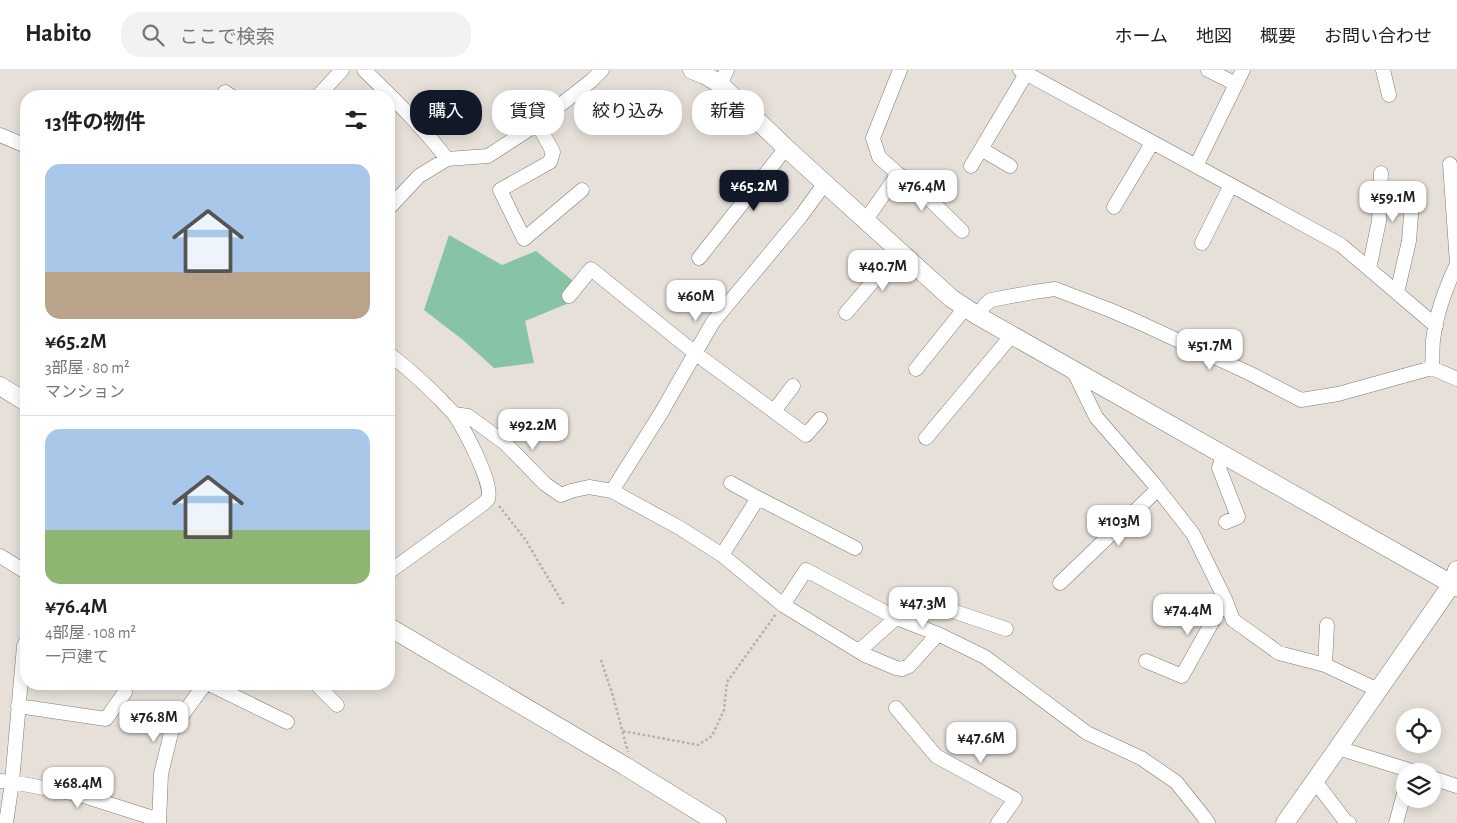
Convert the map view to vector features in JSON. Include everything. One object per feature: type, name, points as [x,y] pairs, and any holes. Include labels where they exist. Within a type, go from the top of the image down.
[{"type":"street","points":[[324,90],[342,70]]},
{"type":"street","points":[[364,70],[385,90]]},
{"type":"street","points":[[564,102],[602,70]]},
{"type":"street","points":[[692,70],[705,75],[723,77],[786,148],[950,298],[1223,455],[1455,580],[1284,823]]},
{"type":"street","points":[[900,70],[873,138],[879,157],[898,174],[912,183],[962,231]]},
{"type":"street","points":[[1208,70],[1236,84]]},
{"type":"street","points":[[1196,166],[1243,70]]},
{"type":"street","points":[[1383,70],[1389,95]]},
{"type":"street","points":[[971,166],[1023,72],[1341,245],[1436,326]]},
{"type":"street","points":[[395,100],[432,139],[447,159]]},
{"type":"street","points":[[0,134],[20,143]]},
{"type":"street","points":[[395,201],[418,176],[447,159],[488,156],[519,135]]},
{"type":"street","points":[[544,135],[553,152],[550,162],[500,190],[524,239],[582,190]]},
{"type":"street","points":[[1114,207],[1152,142]]},
{"type":"street","points":[[699,258],[786,148]]},
{"type":"street","points":[[981,149],[1010,166]]},
{"type":"street","points":[[1432,368],[1436,326],[1444,296],[1457,264],[1450,164]]},
{"type":"street","points":[[1369,269],[1379,221],[1381,173]]},
{"type":"street","points":[[865,221],[898,174]]},
{"type":"street","points":[[612,491],[661,414],[713,322],[801,216],[824,183]]},
{"type":"street","points":[[1202,243],[1231,185]]},
{"type":"street","points":[[1397,293],[1410,241],[1412,202]]},
{"type":"street","points":[[846,313],[898,252]]},
{"type":"street","points":[[569,296],[591,269],[695,353],[806,435],[820,419]]},
{"type":"street","points":[[916,369],[972,312],[991,300],[1055,289],[1138,322],[1249,373],[1301,400],[1338,394],[1432,368],[1457,379]]},
{"type":"street","points":[[926,438],[1012,335]]},
{"type":"street","points":[[395,358],[426,385],[454,414],[481,464],[487,479],[489,494],[488,500],[483,504],[395,568]]},
{"type":"street","points":[[1073,370],[1096,417],[1158,489],[1193,534],[1225,599],[1232,620],[1279,653],[1325,665],[1378,690]]},
{"type":"street","points":[[0,386],[20,398]]},
{"type":"street","points":[[774,411],[793,386]]},
{"type":"street","points":[[454,414],[468,416],[505,443],[545,484],[561,495],[589,487],[612,491],[680,528],[722,555],[783,605],[859,651],[896,668],[902,669],[909,666],[938,634]]},
{"type":"street","points":[[1223,455],[1219,468],[1238,517],[1226,522]]},
{"type":"street","points":[[732,483],[855,548]]},
{"type":"street","points":[[1060,584],[1158,489]]},
{"type":"street","points":[[722,555],[758,498]]},
{"type":"street","points":[[0,556],[20,568]]},
{"type":"street","points":[[783,605],[806,570],[896,618],[938,634],[985,657],[1087,733],[1141,758],[1176,782],[1208,823]]},
{"type":"street","points":[[859,651],[896,618],[904,600],[917,599],[1006,629]]},
{"type":"street","points":[[1146,660],[1182,676],[1225,599]]},
{"type":"street","points":[[1325,665],[1327,626]]},
{"type":"street","points":[[395,631],[633,771],[717,823]]},
{"type":"street","points":[[6,823],[6,782],[20,686]]},
{"type":"street","points":[[6,782],[81,795],[159,822],[161,774],[172,728],[202,690]]},
{"type":"street","points":[[220,690],[287,722]]},
{"type":"street","points":[[322,690],[337,705]]},
{"type":"street","points":[[18,706],[106,719],[125,692]]},
{"type":"street","points":[[896,708],[936,756],[1015,800],[998,823]]},
{"type":"street","points":[[1338,748],[1396,766]]},
{"type":"street","points":[[1315,781],[1346,822],[1349,823]]},
{"type":"street","points":[[1441,781],[1457,786]]},
{"type":"street","points":[[1396,823],[1400,808]]},
{"type":"path","points":[[489,494],[525,539],[564,605]]},
{"type":"path","points":[[623,731],[698,745],[712,736],[724,710],[727,682],[783,605]]},
{"type":"path","points":[[601,660],[633,771]]},
{"type":"green space","points":[[449,235],[502,265],[536,251],[577,284],[569,303],[525,321],[534,363],[494,368],[463,340],[424,310]]}]
